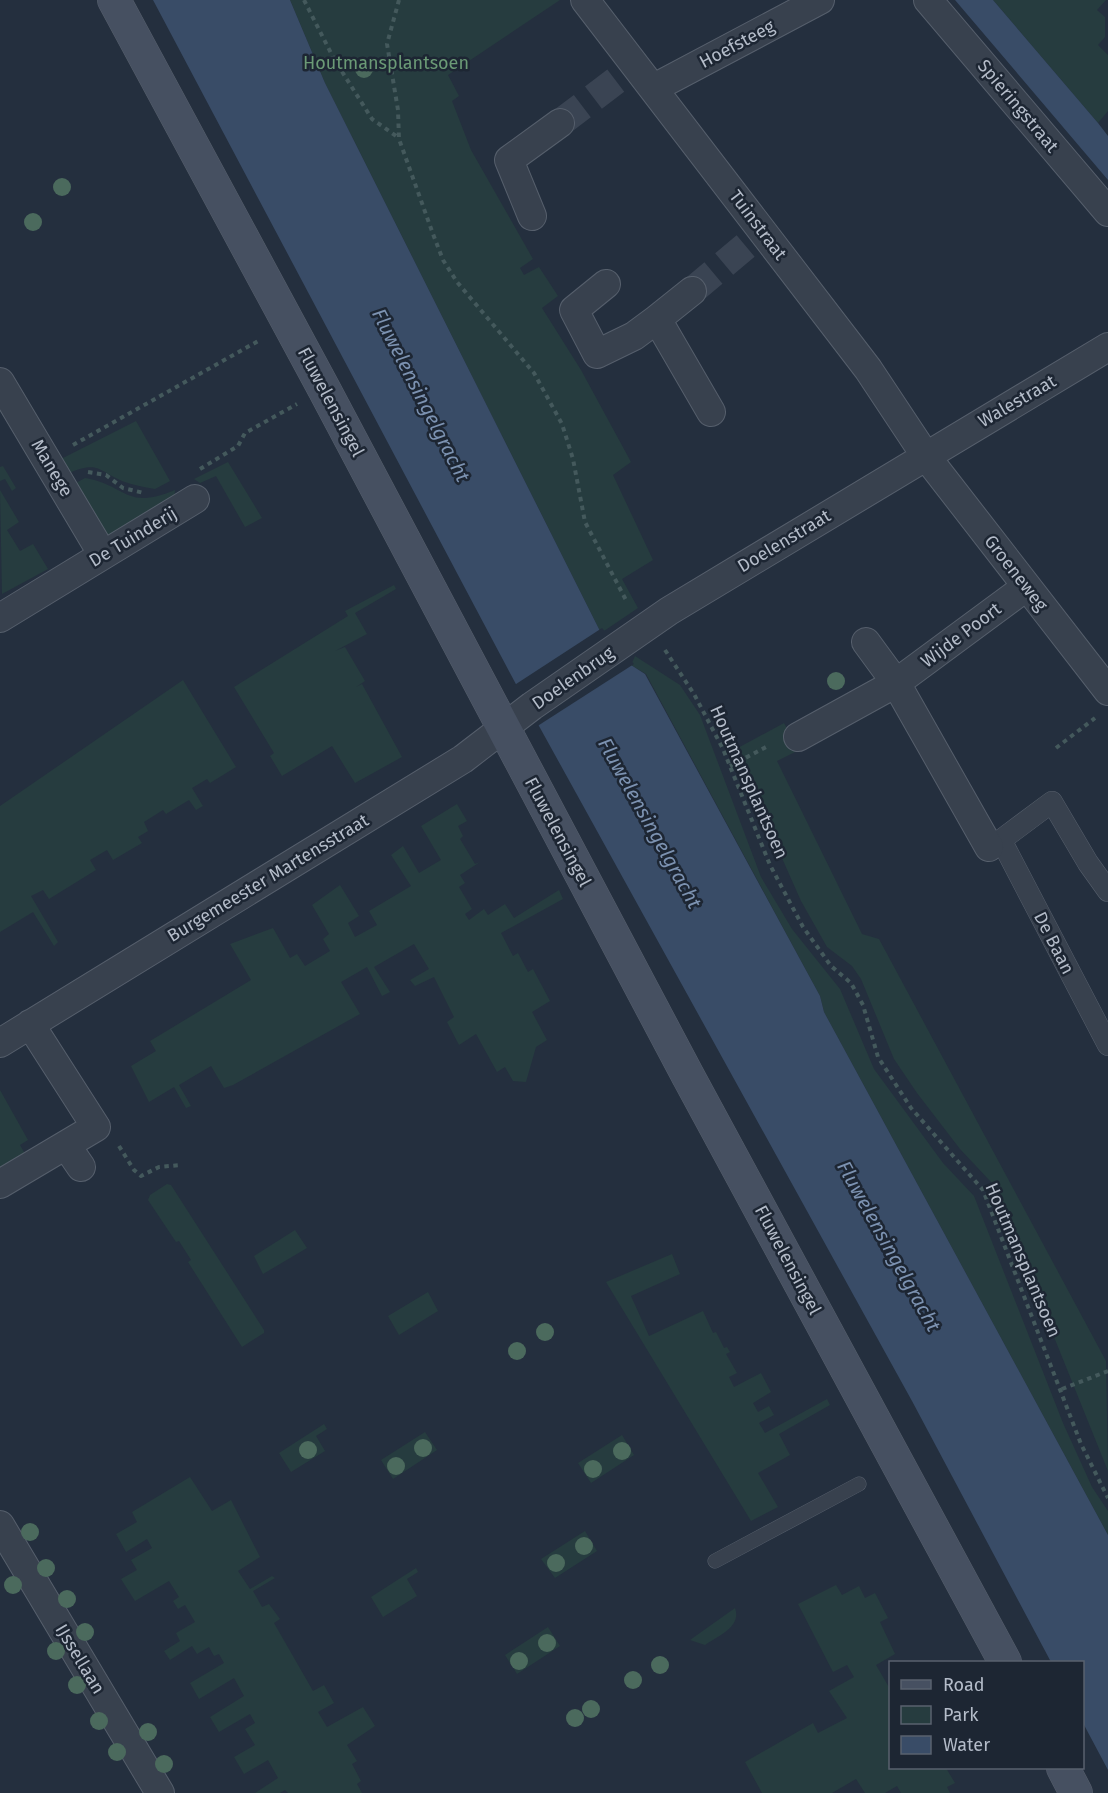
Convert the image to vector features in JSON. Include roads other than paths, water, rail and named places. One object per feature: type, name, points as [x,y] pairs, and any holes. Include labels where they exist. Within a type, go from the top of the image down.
[{"type":"main road","name":"Fluwelensingel","points":[[114,0],[324,389],[514,720],[688,1076],[1004,1661]]},
{"type":"main road","points":[[1063,1769],[1076,1793]]},
{"type":"street","name":"Tuinstraat","points":[[585,0],[627,72],[654,88],[756,238],[868,369],[925,455]]},
{"type":"street","name":"Hoefsteeg","points":[[654,88],[820,0]]},
{"type":"street","name":"Spieringstraat","points":[[928,0],[1108,212]]},
{"type":"street","points":[[532,216],[509,160],[560,123]]},
{"type":"street","points":[[606,284],[574,310],[597,354],[634,336],[692,291]]},
{"type":"street","points":[[657,319],[711,411]]},
{"type":"street","name":"Walestraat","points":[[925,455],[1108,348]]},
{"type":"street","name":"Manege","points":[[0,382],[103,555]]},
{"type":"street","name":"Groeneweg","points":[[925,455],[1026,587],[1104,703]]},
{"type":"street","name":"Doelenstraat","points":[[638,633],[925,455]]},
{"type":"street","name":"De Tuinderij","points":[[0,618],[195,499]]},
{"type":"street","name":"Wijde Poort","points":[[798,737],[896,683],[1026,587]]},
{"type":"street","name":"Doelenbrug","points":[[514,720],[638,633]]},
{"type":"street","points":[[866,642],[896,683]]},
{"type":"street","name":"De Baan","points":[[896,683],[995,844],[1108,1045]]},
{"type":"street","name":"Burgemeester Martensstraat","points":[[0,1043],[463,759],[514,720]]},
{"type":"street","points":[[995,844],[1052,802],[1088,863],[1108,891]]},
{"type":"street","points":[[0,1184],[73,1156],[96,1127],[30,1024]]},
{"type":"street","name":"IJssellaan","points":[[0,1525],[160,1793]]},
{"type":"lane","points":[[715,1561],[859,1484]]},
{"type":"water","name":"Fluwelensingelgracht","points":[[153,0],[290,0],[325,83],[601,633],[631,665],[645,674],[820,996],[824,1012],[1108,1535],[1108,1770],[1084,1725],[1084,1661],[1050,1661],[912,1401],[518,688]]},
{"type":"water","points":[[955,0],[993,0],[1098,123],[1108,136],[1108,180]]},
{"type":"tunnel","points":[[560,123],[618,79]]},
{"type":"tunnel","points":[[692,291],[748,244]]},
{"type":"park label","name":"Houtmansplantsoen","points":[[386,63]]}]
